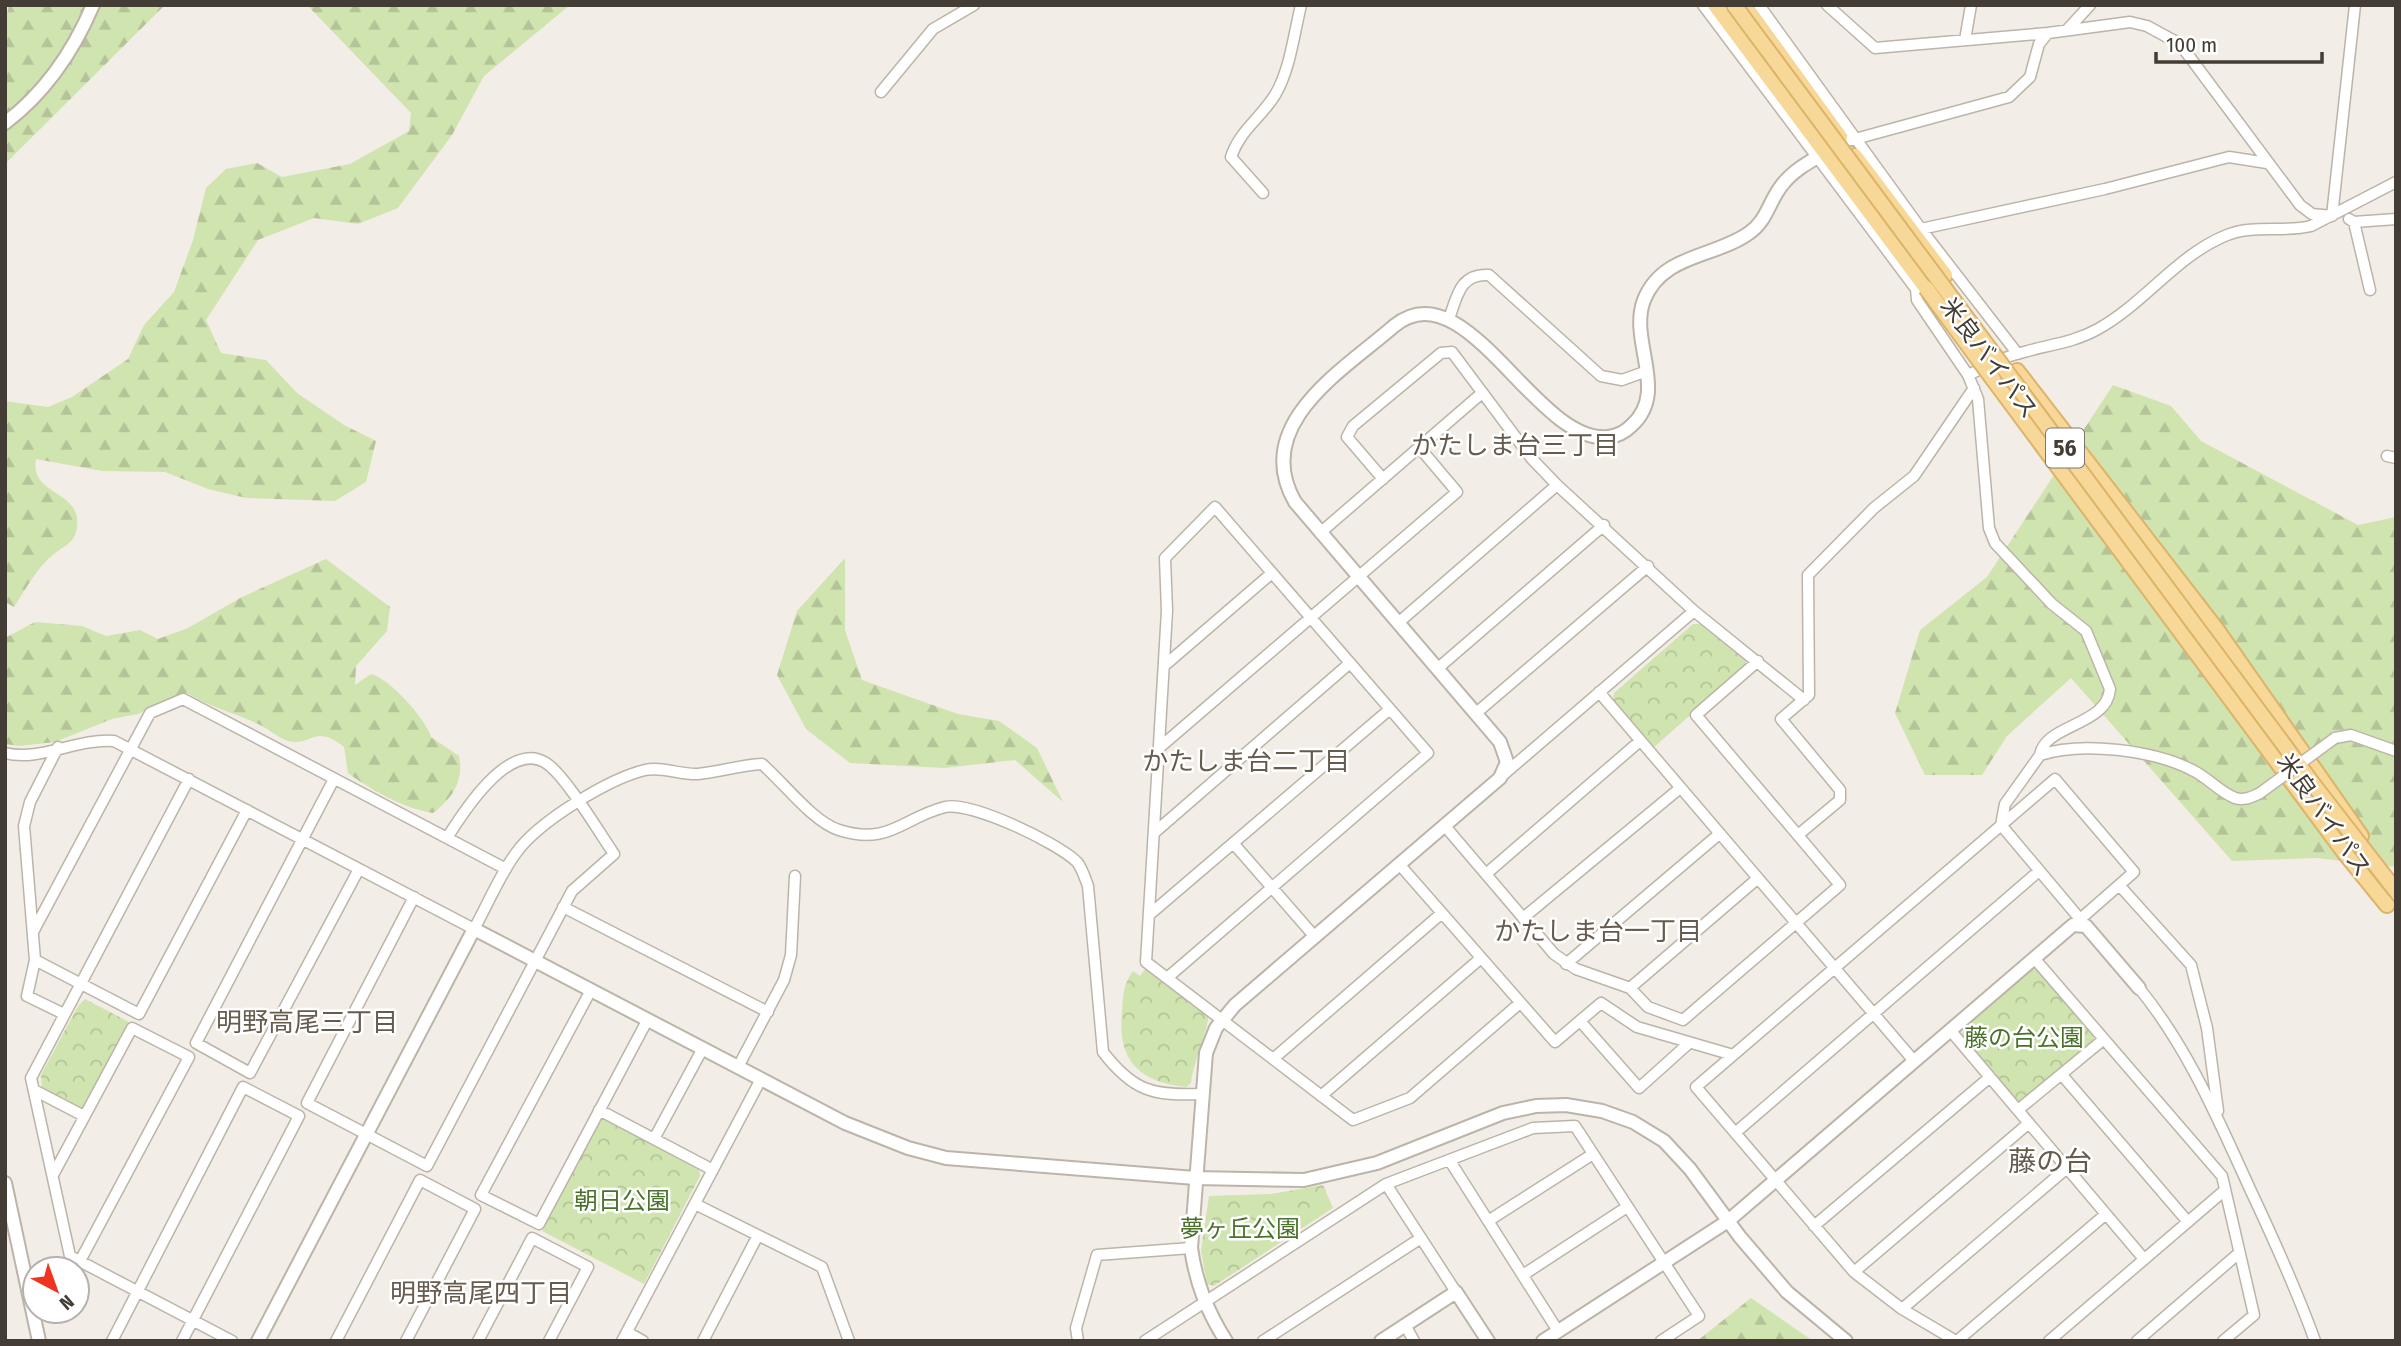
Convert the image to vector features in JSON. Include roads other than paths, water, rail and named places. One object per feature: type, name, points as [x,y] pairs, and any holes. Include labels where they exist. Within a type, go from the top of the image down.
[{"type":"main road","points":[[1715,5],[1821,155],[1926,288],[2344,852],[2391,911]]},
{"type":"main road","name":"米良バイパス","points":[[1727,5],[2310,793],[2391,911]]},
{"type":"main road","name":"米良バイパス","points":[[1734,5],[2316,788],[2396,890]]},
{"type":"main road","points":[[1744,5],[1850,140],[1945,275],[2017,371],[2217,630],[2396,890]]},
{"type":"street","points":[[5,123],[32,99],[60,66],[93,5]]},
{"type":"street","points":[[881,92],[933,29],[974,5]]},
{"type":"street","points":[[1263,193],[1231,157],[1242,131],[1256,121],[1276,93],[1301,5]]},
{"type":"street","points":[[1703,5],[1821,155],[1916,289],[1917,300],[1968,375],[1974,388],[1982,427],[1989,528],[1995,543],[2052,604],[2086,631],[2110,689],[2109,699],[2100,710],[2053,737],[2041,749],[2040,755],[2006,804],[2001,825]]},
{"type":"street","points":[[1759,5],[1850,140],[2017,353]]},
{"type":"street","points":[[1827,5],[1875,48],[2048,33],[2130,22],[2147,26],[2180,44],[2300,205],[2312,214],[2335,215],[2354,222],[2396,219]]},
{"type":"street","points":[[1965,40],[1971,5]]},
{"type":"street","points":[[2067,30],[2090,5]]},
{"type":"street","points":[[2335,215],[2355,5]]},
{"type":"street","points":[[1500,778],[1507,762],[1505,750],[1294,502],[1285,476],[1284,450],[1296,416],[1305,403],[1399,322],[1422,314],[1449,319],[1571,428],[1589,436],[1606,437],[1619,434],[1639,419],[1649,396],[1639,323],[1644,299],[1652,286],[1679,262],[1744,237],[1755,229],[1782,185],[1821,155],[1850,140],[2009,97],[2030,77],[2039,44],[2048,33]]},
{"type":"street","points":[[1921,229],[2105,189],[2229,157],[2267,163]]},
{"type":"street","points":[[1968,375],[2017,353],[2062,345],[2098,329],[2197,249],[2229,234],[2265,228],[2297,230],[2335,215],[2396,182]]},
{"type":"street","points":[[2354,222],[2370,290]]},
{"type":"street","points":[[1449,319],[1462,284],[1470,277],[1489,275],[1601,376],[1622,380],[1647,371]]},
{"type":"street","points":[[1383,479],[1347,437],[1353,426],[1441,353],[1452,352],[1532,459],[1557,485],[1604,525],[1694,611],[1804,700]]},
{"type":"street","points":[[1798,835],[1840,800],[1840,790],[1781,719],[1809,695],[1808,575],[1874,509],[1914,476],[1974,388]]},
{"type":"street","points":[[1320,533],[1482,393]]},
{"type":"street","points":[[1159,748],[1457,492],[1419,447]]},
{"type":"street","points":[[1398,623],[1557,485]]},
{"type":"street","points":[[1167,978],[1428,753],[1215,507],[1165,558],[1167,611],[1146,961],[1167,978],[1353,1121],[1410,1098],[1520,1003]]},
{"type":"street","points":[[1437,669],[1604,525]]},
{"type":"street","points":[[1475,714],[1647,566]]},
{"type":"street","points":[[1164,666],[1272,573]]},
{"type":"street","points":[[1226,1341],[1204,1302],[1191,1248],[1206,1053],[1222,1020],[1235,1005],[1694,611]]},
{"type":"street","points":[[1444,825],[1566,964],[1629,988],[1648,1007],[1683,1020],[1840,886],[1696,715],[1758,661]]},
{"type":"street","points":[[1154,833],[1350,663]]},
{"type":"street","points":[[1599,692],[1718,835],[1914,1061]]},
{"type":"street","points":[[33,932],[150,713],[183,699],[506,869]]},
{"type":"street","points":[[1149,915],[1390,709]]},
{"type":"street","points":[[2040,755],[2074,748],[2166,759],[2195,771],[2235,798],[2248,799],[2335,738],[2351,735],[2396,751]]},
{"type":"street","points":[[5,753],[25,755],[102,740],[130,748],[761,1079],[876,1136],[946,1158],[1195,1178],[1304,1180],[1377,1163],[1503,1113],[1536,1106],[1566,1105],[1612,1114],[1633,1122],[1664,1141],[1690,1169],[1728,1221],[1787,1292],[1846,1341]]},
{"type":"street","points":[[1486,874],[1640,741]]},
{"type":"street","points":[[58,747],[30,802],[23,826],[35,960],[27,996],[64,1014]]},
{"type":"street","points":[[414,897],[307,1103],[427,1166],[572,891],[614,854],[547,763],[535,758],[519,760],[480,790],[466,806],[447,838]]},
{"type":"street","points":[[258,1341],[506,869],[528,840],[577,802],[612,781],[649,769],[683,775],[713,773],[740,765],[762,764],[804,805],[836,830],[873,837],[944,807],[959,806],[994,818],[1062,850],[1079,864],[1088,886],[1103,1052],[1119,1072],[1140,1089],[1170,1095],[1201,1094]]},
{"type":"street","points":[[70,1255],[31,1078],[189,779]]},
{"type":"street","points":[[334,779],[196,1044],[250,1073],[359,869]]},
{"type":"street","points":[[1543,1341],[1728,1221],[1775,1181],[1950,1030],[2080,919],[2134,872],[2055,779],[1696,1087],[1775,1181],[1854,1272],[1902,1309],[1956,1341],[2106,1214]]},
{"type":"street","points":[[1523,918],[1679,789]]},
{"type":"street","points":[[35,960],[139,1014],[247,810]]},
{"type":"street","points":[[2001,825],[2080,919]]},
{"type":"street","points":[[1566,964],[1718,835]]},
{"type":"street","points":[[1233,843],[1315,937]]},
{"type":"street","points":[[1399,864],[1555,1042],[1601,1003],[1637,1027],[1733,1055]]},
{"type":"street","points":[[1735,1133],[2039,871]]},
{"type":"street","points":[[738,1067],[784,980],[791,955],[795,876]]},
{"type":"street","points":[[1629,988],[1757,880]]},
{"type":"street","points":[[2119,885],[2191,965],[2207,1028],[2218,1118]]},
{"type":"street","points":[[563,907],[768,1012]]},
{"type":"street","points":[[1273,1059],[1442,913]]},
{"type":"street","points":[[2067,930],[2077,924],[2086,926],[2162,1017],[2218,1118],[2277,1241],[2315,1341]]},
{"type":"street","points":[[1321,1096],[1481,958]]},
{"type":"street","points":[[2034,958],[2222,1176],[2254,1315],[2224,1341]]},
{"type":"street","points":[[591,990],[481,1195],[539,1224],[648,1019]]},
{"type":"street","points":[[1580,1021],[1639,1088],[1688,1044]]},
{"type":"street","points":[[52,1175],[132,1028],[189,1057],[83,1255]]},
{"type":"street","points":[[1950,1030],[2144,1259]]},
{"type":"street","points":[[2018,1110],[2104,1039]]},
{"type":"street","points":[[654,1139],[703,1048]]},
{"type":"street","points":[[2062,1075],[2188,1222]]},
{"type":"street","points":[[1814,1226],[1990,1077]]},
{"type":"street","points":[[643,1341],[624,1336],[761,1079]]},
{"type":"street","points":[[112,1341],[243,1087],[299,1116],[182,1341]]},
{"type":"street","points":[[34,1090],[84,1116]]},
{"type":"street","points":[[599,1110],[713,1170]]},
{"type":"street","points":[[1854,1272],[2029,1123]]},
{"type":"street","points":[[1145,1341],[1386,1184],[1534,1128],[1575,1126],[1699,1316],[1661,1341]]},
{"type":"street","points":[[1488,1221],[1593,1154]]},
{"type":"street","points":[[1450,1161],[1558,1331]]},
{"type":"street","points":[[1902,1309],[2067,1168]]},
{"type":"street","points":[[336,1341],[420,1180],[475,1209],[406,1341]]},
{"type":"street","points":[[5,1183],[39,1341]]},
{"type":"street","points":[[1386,1184],[1488,1341]]},
{"type":"street","points":[[2049,1341],[2225,1190]]},
{"type":"street","points":[[695,1204],[822,1267],[849,1341]]},
{"type":"street","points":[[1523,1275],[1627,1207]]},
{"type":"street","points":[[703,1341],[757,1237]]},
{"type":"street","points":[[478,1341],[532,1238],[588,1267],[549,1341]]},
{"type":"street","points":[[1263,1341],[1421,1238]]},
{"type":"street","points":[[1078,1341],[1076,1328],[1097,1255],[1191,1248]]},
{"type":"street","points":[[2137,1341],[2239,1253]]},
{"type":"street","points":[[91,1267],[232,1341]]},
{"type":"street","points":[[1381,1341],[1456,1292]]},
{"type":"street","points":[[1405,1325],[1414,1341]]},
{"type":"district","name":"かたしま台三丁目","points":[[1515,445]]},
{"type":"district","name":"かたしま台二丁目","points":[[1246,761]]},
{"type":"district","name":"かたしま台一丁目","points":[[1598,931]]},
{"type":"district","name":"明野高尾三丁目","points":[[307,1022]]},
{"type":"district","name":"藤の台","points":[[2050,1161]]},
{"type":"district","name":"明野高尾四丁目","points":[[481,1293]]},
{"type":"park label","name":"藤の台公園","points":[[2024,1038]]},
{"type":"park label","name":"朝日公園","points":[[622,1201]]},
{"type":"park label","name":"夢ヶ丘公園","points":[[1240,1229]]}]
